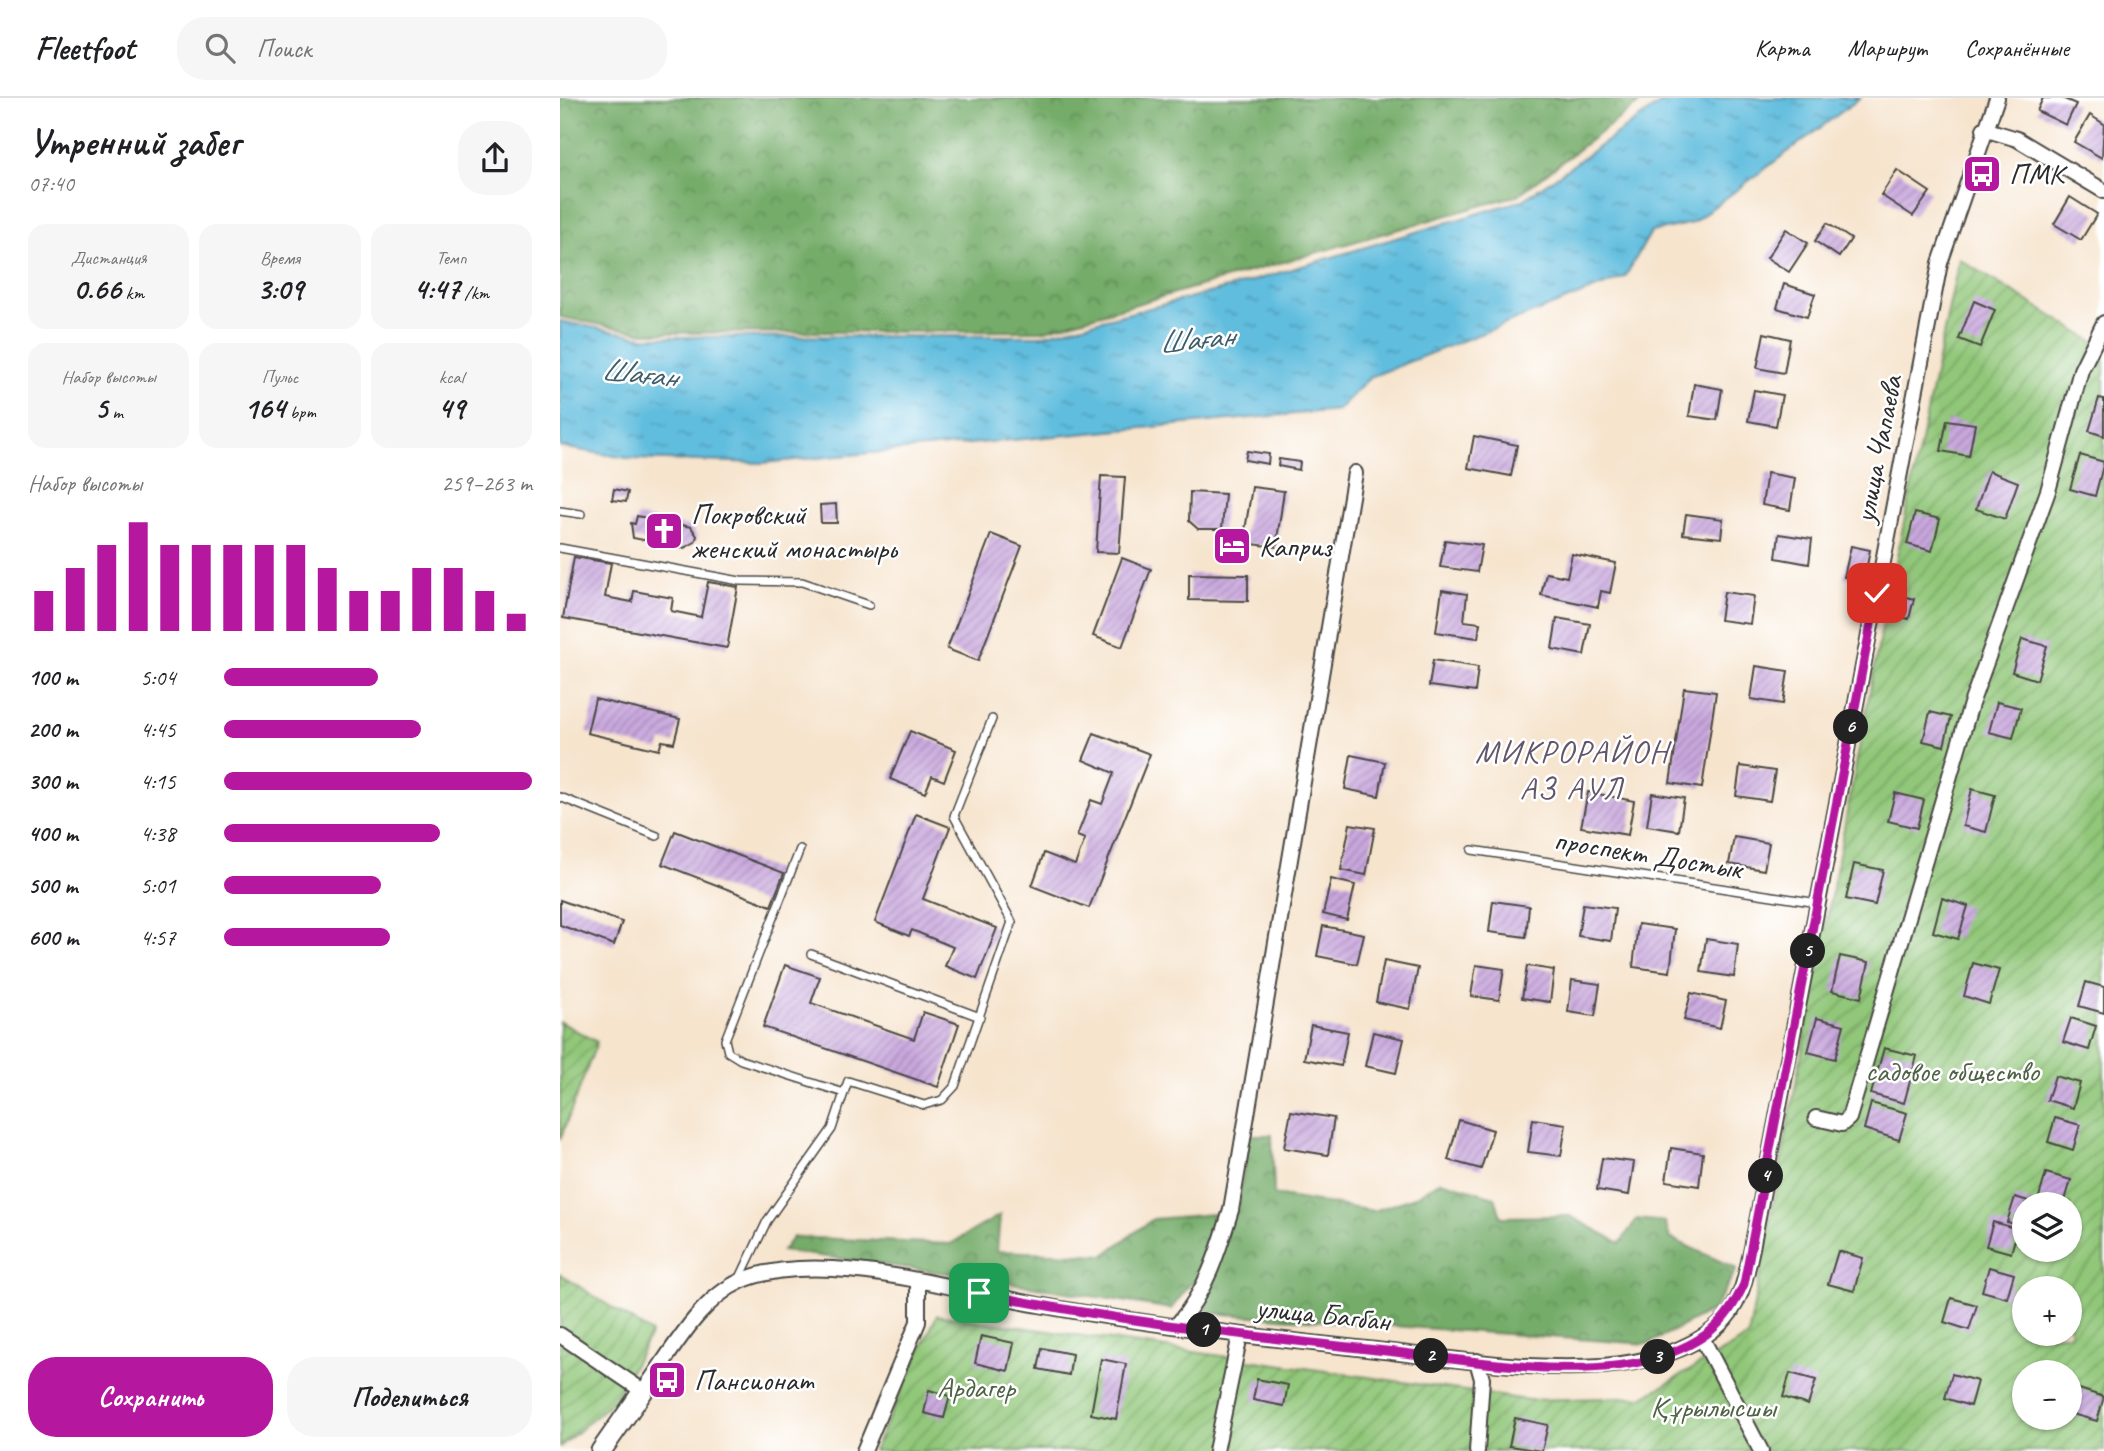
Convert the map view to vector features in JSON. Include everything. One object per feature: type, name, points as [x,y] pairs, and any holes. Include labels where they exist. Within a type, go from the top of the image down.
[{"type":"street","name":"улица Чапаева","points":[[1702,1338],[1720,1325],[1733,1308],[1744,1284],[1940,263],[1984,129],[1997,98]]},
{"type":"street","points":[[1984,129],[2017,139],[2104,191]]},
{"type":"street","points":[[1816,1118],[1842,1124],[1849,1118],[1971,704],[2048,491],[2081,370],[2104,323]]},
{"type":"street","points":[[1177,1325],[1194,1305],[1216,1259],[1231,1210],[1355,473]]},
{"type":"street","name":"улица Багбан","points":[[601,1451],[643,1391],[712,1302],[738,1282],[759,1275],[801,1269],[855,1272],[918,1281],[1040,1306],[1240,1335],[1476,1362],[1605,1366],[1658,1357],[1702,1338]]},
{"type":"street","points":[[863,1451],[918,1322],[918,1281]]},
{"type":"street","points":[[560,1335],[643,1391]]},
{"type":"street","points":[[1216,1451],[1240,1335]]},
{"type":"street","points":[[1702,1338],[1761,1451]]},
{"type":"street","points":[[1476,1362],[1482,1379],[1477,1451]]},
{"type":"lane","points":[[560,511],[581,514]]},
{"type":"lane","points":[[560,548],[740,581],[802,582],[869,605]]},
{"type":"lane","points":[[738,1282],[767,1220],[832,1129],[848,1081],[924,1105],[942,1100],[955,1086],[1012,922],[954,816],[992,719]]},
{"type":"lane","points":[[560,797],[656,836]]},
{"type":"lane","points":[[800,849],[724,1040],[728,1052],[741,1060],[844,1093]]},
{"type":"lane","name":"проспект Достык","points":[[1472,850],[1818,903]]},
{"type":"lane","points":[[811,954],[980,1017]]},
{"type":"green space","points":[[560,98],[1646,98],[1518,195],[1042,331],[644,333],[560,317]]},
{"type":"green space","name":"садовое общество","points":[[1959,259],[2104,348],[2104,1451],[873,1451],[937,1315],[1528,1400],[1643,1397],[1748,1337],[1880,637]]},
{"type":"green space","points":[[560,1022],[597,1042],[560,1140]]},
{"type":"green space","points":[[1248,1135],[1272,1135],[1274,1195],[1374,1211],[1412,1198],[1441,1181],[1495,1197],[1501,1217],[1570,1216],[1620,1243],[1637,1219],[1665,1222],[1670,1238],[1737,1269],[1713,1310],[1648,1344],[1209,1313],[1193,1281],[1171,1309],[968,1276],[782,1251],[793,1237],[950,1244],[1000,1215],[997,1251],[1104,1255],[1153,1219],[1238,1212]]},
{"type":"green space","points":[[560,1274],[651,1333],[615,1399],[560,1447]]},
{"type":"water","name":"Шаған","points":[[1668,98],[1860,98],[1692,223],[1651,232],[1625,277],[1370,377],[1338,410],[762,463],[633,459],[560,447],[560,321],[643,337],[1040,336],[1232,287],[1523,200]]},
{"type":"building","points":[[2043,98],[2062,98],[2076,104],[2066,125],[2037,111]]},
{"type":"building","points":[[2090,115],[2104,124],[2102,158],[2074,142]]},
{"type":"building","points":[[1897,170],[1930,192],[1913,216],[1881,195]]},
{"type":"building","points":[[2070,197],[2097,214],[2081,240],[2054,224]]},
{"type":"building","points":[[1827,223],[1851,239],[1839,257],[1815,241]]},
{"type":"building","points":[[1786,229],[1808,243],[1789,272],[1767,258]]},
{"type":"building","points":[[1784,284],[1815,294],[1807,317],[1777,308]]},
{"type":"building","points":[[1974,301],[1995,310],[1980,347],[1959,339]]},
{"type":"building","points":[[1764,333],[1790,339],[1784,373],[1757,368]]},
{"type":"building","points":[[1694,384],[1722,389],[1717,420],[1689,416]]},
{"type":"building","points":[[1754,390],[1782,395],[1776,426],[1748,421]]},
{"type":"building","points":[[2099,398],[2104,399],[2104,436],[2089,431]]},
{"type":"building","points":[[1947,420],[1975,424],[1969,456],[1941,451]]},
{"type":"building","points":[[1474,436],[1517,445],[1511,476],[1468,468]]},
{"type":"building","points":[[1247,451],[1269,454],[1268,464],[1245,460]]},
{"type":"building","points":[[2080,455],[2104,462],[2095,496],[2070,489]]},
{"type":"building","points":[[1279,459],[1300,462],[1299,470],[1278,466]]},
{"type":"building","points":[[1989,471],[2018,482],[2005,519],[1976,509]]},
{"type":"building","points":[[1767,473],[1795,478],[1790,510],[1762,505]]},
{"type":"building","points":[[1101,476],[1125,477],[1119,553],[1096,552]]},
{"type":"building","points":[[1252,487],[1284,491],[1276,547],[1243,543]]},
{"type":"building","points":[[614,489],[628,492],[626,502],[612,500]]},
{"type":"building","points":[[1190,492],[1225,494],[1222,529],[1198,529],[1189,521]]},
{"type":"building","points":[[836,504],[837,523],[821,523],[820,505]]},
{"type":"building","points":[[1915,513],[1940,519],[1932,551],[1907,544]]},
{"type":"building","points":[[1686,514],[1723,519],[1721,538],[1683,534]]},
{"type":"building","name":"Покровский женский монастырь","points":[[637,516],[691,527],[697,536],[695,542],[684,548],[633,538],[631,523],[635,524]]},
{"type":"building","points":[[991,534],[1022,546],[978,661],[947,649]]},
{"type":"building","points":[[1779,534],[1812,539],[1809,564],[1776,558]]},
{"type":"building","points":[[1445,540],[1482,545],[1477,572],[1440,567]]},
{"type":"building","points":[[1851,546],[1870,550],[1864,581],[1844,577]]},
{"type":"building","points":[[1572,554],[1616,563],[1610,593],[1601,591],[1598,607],[1541,595],[1546,573],[1567,577]]},
{"type":"building","points":[[574,557],[611,563],[605,597],[632,602],[634,591],[673,598],[671,611],[701,617],[708,582],[738,587],[727,648],[563,618]]},
{"type":"building","points":[[1122,558],[1151,569],[1122,647],[1093,636]]},
{"type":"building","points":[[1189,574],[1248,575],[1248,601],[1189,600]]},
{"type":"building","points":[[1442,590],[1467,594],[1464,621],[1480,623],[1478,638],[1436,632]]},
{"type":"building","points":[[1724,592],[1754,596],[1750,624],[1720,620]]},
{"type":"building","points":[[1894,594],[1914,599],[1909,619],[1889,614]]},
{"type":"building","points":[[1557,618],[1590,624],[1584,655],[1552,649]]},
{"type":"building","points":[[2022,639],[2047,646],[2037,680],[2012,672]]},
{"type":"building","points":[[1433,660],[1478,667],[1475,692],[1429,686]]},
{"type":"building","points":[[1756,666],[1788,671],[1783,704],[1751,699]]},
{"type":"building","points":[[1684,688],[1716,692],[1702,788],[1670,783]]},
{"type":"building","points":[[595,699],[680,719],[674,743],[662,741],[659,750],[587,733]]},
{"type":"building","points":[[1997,702],[2021,708],[2013,738],[1989,732]]},
{"type":"building","points":[[1930,712],[1951,717],[1944,746],[1923,741]]},
{"type":"building","points":[[910,731],[956,750],[944,781],[932,776],[925,793],[890,779]]},
{"type":"building","points":[[1094,733],[1150,754],[1089,908],[1032,886],[1044,853],[1075,865],[1085,839],[1077,836],[1091,800],[1102,804],[1114,773],[1083,760]]},
{"type":"building","points":[[1351,755],[1385,762],[1379,796],[1345,789]]},
{"type":"building","points":[[1740,766],[1775,771],[1770,801],[1736,796]]},
{"type":"building","points":[[1972,789],[1995,795],[1986,832],[1963,826]]},
{"type":"building","points":[[1588,792],[1634,801],[1628,835],[1581,827]]},
{"type":"building","points":[[1652,793],[1684,798],[1679,831],[1647,826]]},
{"type":"building","points":[[1895,793],[1924,800],[1917,828],[1888,821]]},
{"type":"building","points":[[916,814],[950,827],[923,899],[997,928],[977,979],[945,966],[953,947],[912,930],[909,936],[875,922]]},
{"type":"building","points":[[1350,824],[1375,828],[1366,875],[1341,870]]},
{"type":"building","points":[[675,831],[784,873],[771,906],[662,864]]},
{"type":"building","points":[[1734,837],[1769,843],[1764,870],[1729,864]]},
{"type":"building","points":[[1854,864],[1883,870],[1875,905],[1846,899]]},
{"type":"building","points":[[1331,879],[1355,885],[1347,920],[1323,914]]},
{"type":"building","points":[[1942,898],[1968,906],[1958,939],[1933,932]]},
{"type":"building","points":[[560,900],[622,922],[614,945],[560,925]]},
{"type":"building","points":[[1493,901],[1529,906],[1526,937],[1489,932]]},
{"type":"building","points":[[1583,904],[1615,908],[1611,941],[1578,936]]},
{"type":"building","points":[[1638,924],[1675,929],[1670,972],[1633,967]]},
{"type":"building","points":[[1323,926],[1364,934],[1357,964],[1317,956]]},
{"type":"building","points":[[1706,939],[1738,944],[1734,977],[1701,972]]},
{"type":"building","points":[[1840,956],[1869,962],[1861,998],[1832,991]]},
{"type":"building","points":[[1384,961],[1418,968],[1410,1009],[1376,1002]]},
{"type":"building","points":[[1973,963],[1999,970],[1989,1004],[1964,996]]},
{"type":"building","points":[[785,965],[820,977],[811,1003],[914,1039],[923,1012],[959,1024],[938,1087],[763,1027]]},
{"type":"building","points":[[1476,965],[1504,969],[1499,1000],[1471,996]]},
{"type":"building","points":[[1527,966],[1554,970],[1550,1002],[1522,998]]},
{"type":"building","points":[[1572,980],[1600,984],[1595,1016],[1568,1012]]},
{"type":"building","points":[[2086,982],[2104,987],[2104,1013],[2079,1006]]},
{"type":"building","points":[[1691,993],[1726,1001],[1720,1028],[1684,1020]]},
{"type":"building","points":[[1817,1018],[1844,1025],[1835,1059],[1808,1052]]},
{"type":"building","points":[[2071,1018],[2096,1026],[2089,1050],[2063,1042]]},
{"type":"building","points":[[1311,1025],[1348,1032],[1341,1066],[1304,1059]]},
{"type":"building","points":[[1373,1032],[1404,1039],[1396,1073],[1365,1066]]},
{"type":"building","points":[[1884,1048],[1917,1056],[1904,1103],[1871,1094]]},
{"type":"building","points":[[2055,1076],[2080,1083],[2073,1108],[2047,1100]]},
{"type":"building","points":[[1871,1103],[1907,1113],[1899,1140],[1864,1129]]},
{"type":"building","points":[[1291,1111],[1334,1118],[1328,1155],[1284,1148]]},
{"type":"building","points":[[2055,1118],[2080,1125],[2073,1150],[2048,1142]]},
{"type":"building","points":[[1533,1119],[1566,1124],[1561,1156],[1528,1152]]},
{"type":"building","points":[[1459,1120],[1493,1130],[1481,1169],[1448,1160]]},
{"type":"building","points":[[1671,1148],[1703,1153],[1699,1186],[1666,1181]]},
{"type":"building","points":[[1602,1158],[1634,1162],[1629,1195],[1597,1190]]},
{"type":"building","points":[[2046,1173],[2071,1180],[2068,1192],[2040,1192]]},
{"type":"building","points":[[2012,1206],[2012,1223],[2007,1222]]},
{"type":"building","points":[[1993,1222],[2012,1227],[2011,1253],[1986,1246]]},
{"type":"building","points":[[1838,1251],[1863,1258],[1854,1291],[1828,1284]]},
{"type":"building","points":[[1989,1267],[2014,1274],[2007,1298],[1982,1291]]},
{"type":"building","points":[[1951,1298],[1977,1305],[1969,1330],[1944,1322]]},
{"type":"building","points":[[981,1336],[1014,1343],[1008,1371],[975,1363]]},
{"type":"building","points":[[1042,1348],[1072,1354],[1069,1375],[1038,1369]]},
{"type":"building","points":[[1101,1359],[1126,1364],[1116,1419],[1091,1414]]},
{"type":"building","points":[[1790,1373],[1816,1380],[1808,1405],[1783,1397]]},
{"type":"building","points":[[1952,1374],[1977,1381],[1970,1406],[1945,1398]]},
{"type":"building","points":[[1257,1379],[1288,1385],[1284,1406],[1253,1400]]},
{"type":"building","points":[[929,1390],[950,1396],[944,1418],[924,1413]]},
{"type":"building","points":[[2082,1390],[2104,1397],[2097,1421],[2082,1417]]},
{"type":"building","points":[[1515,1418],[1548,1425],[1542,1451],[1509,1446]]},
{"type":"place","name":"ПМК","points":[[1982,174]]},
{"type":"place","name":"Покровский женский монастырь","points":[[664,531]]},
{"type":"place","name":"Каприз","points":[[1232,546]]},
{"type":"place","name":"Пансионат","points":[[667,1380]]},
{"type":"district","name":"МИКРОРАЙОН АЗ АУЛ","points":[[1572,770]]},
{"type":"route","points":[[979,1293],[1040,1306],[1240,1335],[1476,1362],[1548,1366],[1605,1366],[1658,1357],[1702,1338],[1720,1325],[1733,1308],[1744,1284],[1752,1248],[1877,593]]},
{"type":"park label","name":"Ардагер","points":[[976,1387]]},
{"type":"park label","name":"Құрылысшы","points":[[1713,1407]]}]
